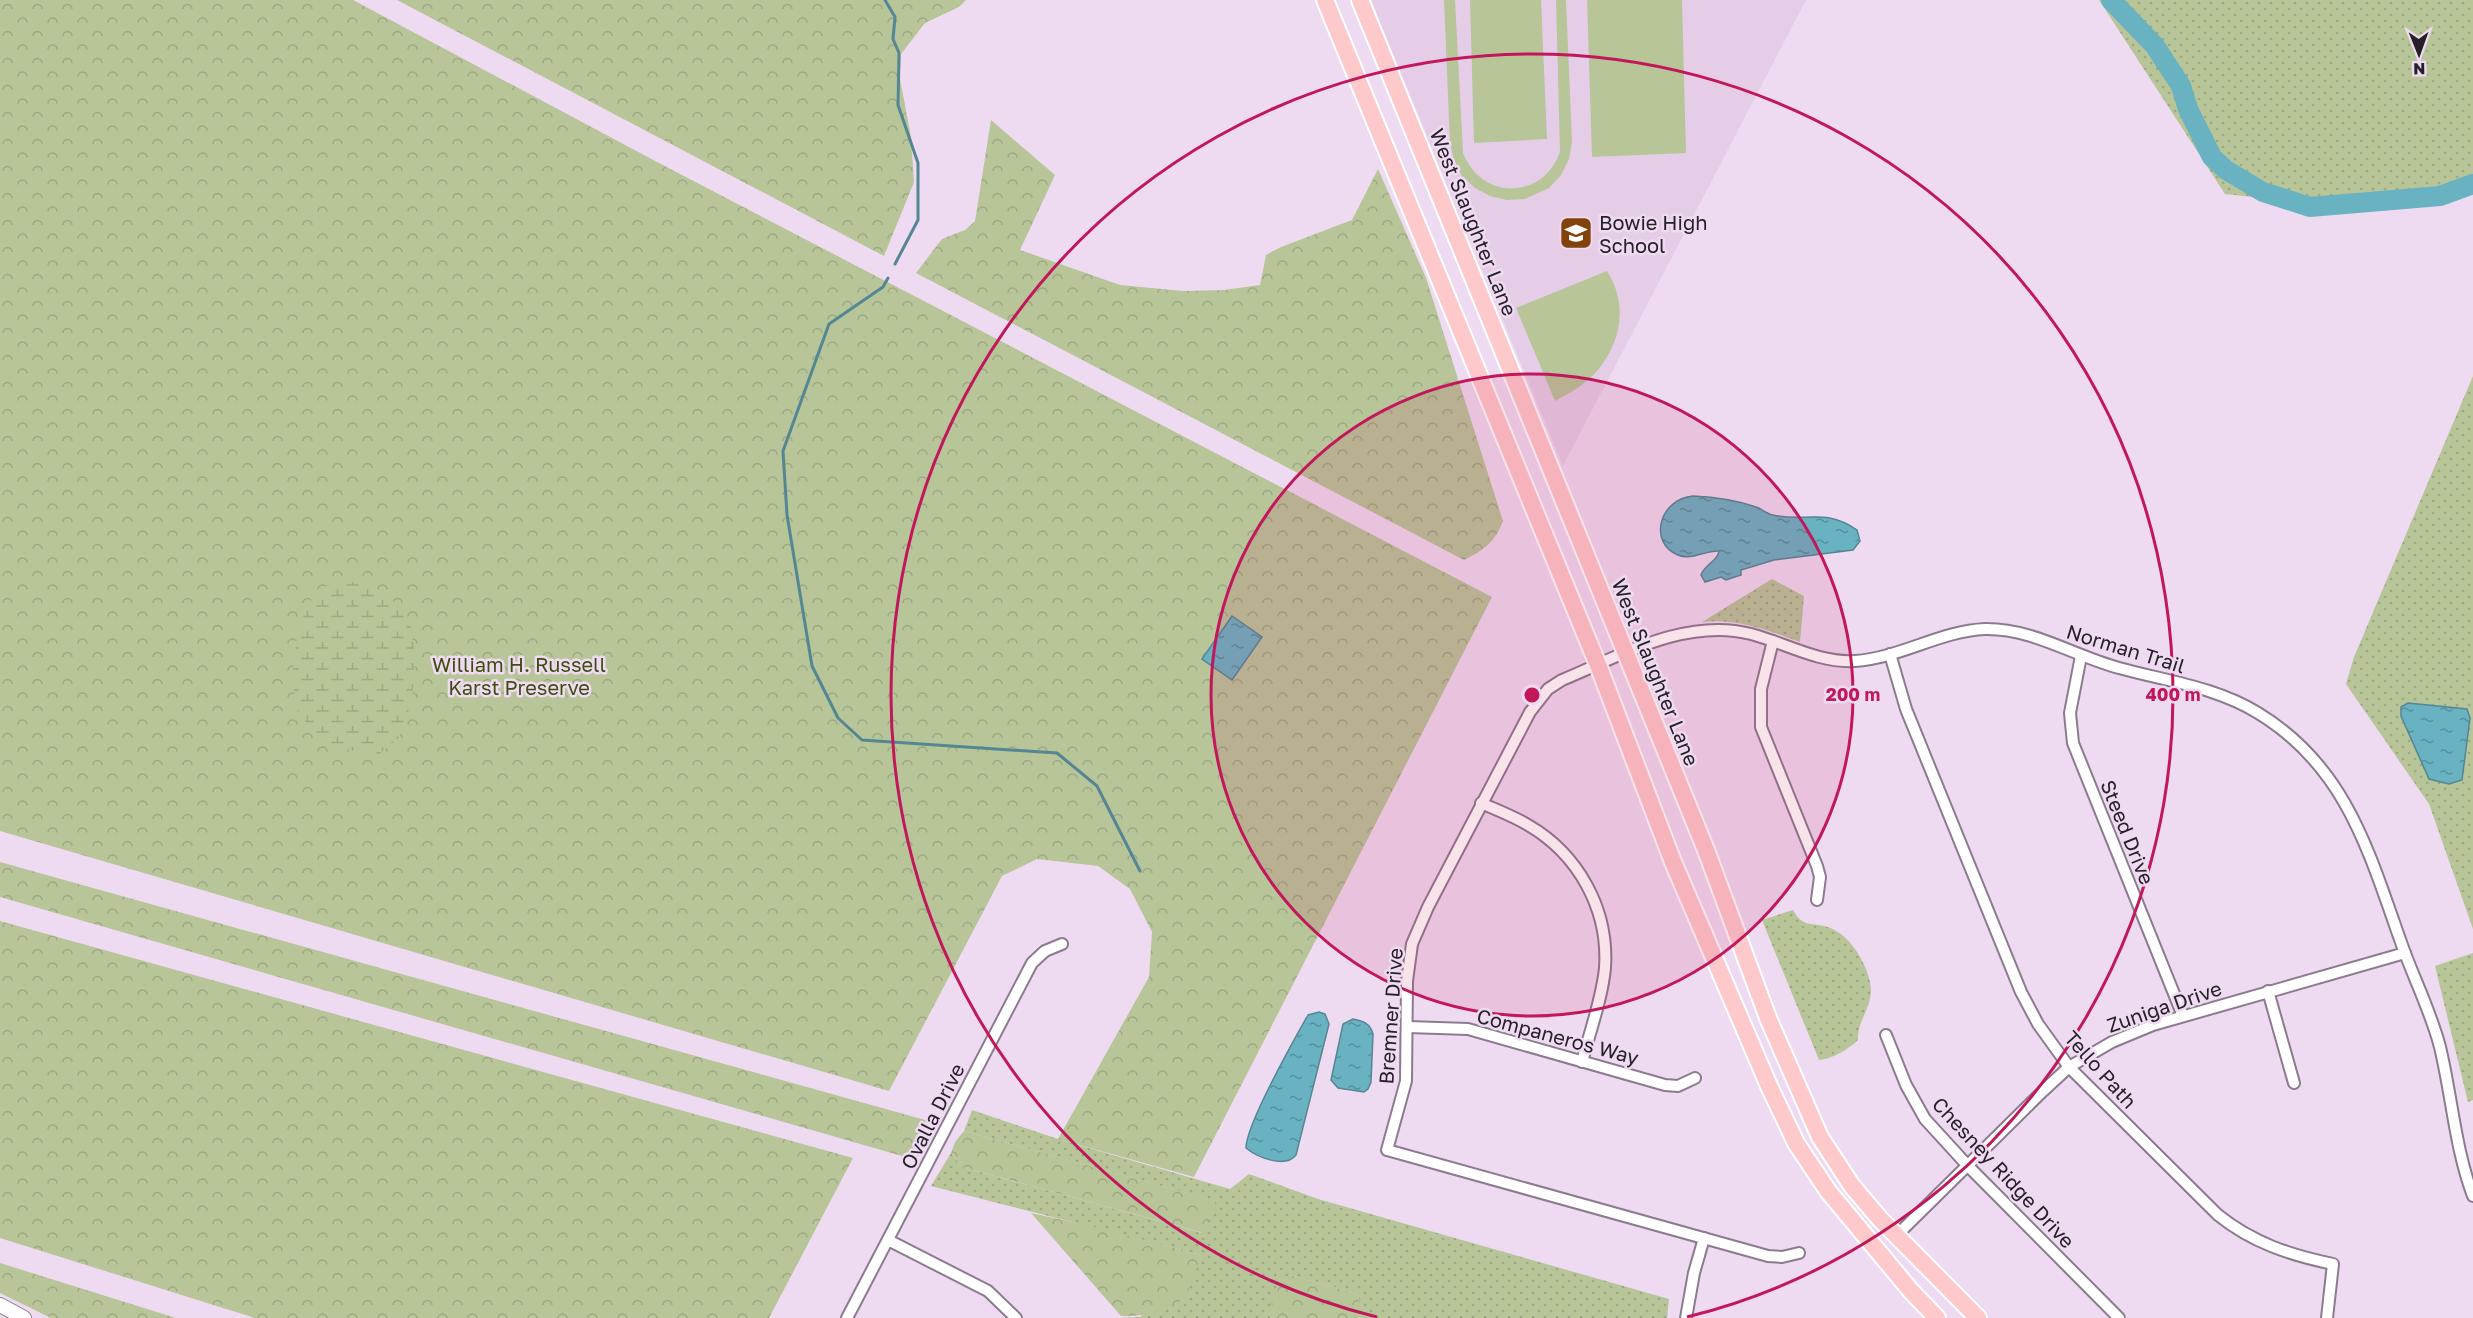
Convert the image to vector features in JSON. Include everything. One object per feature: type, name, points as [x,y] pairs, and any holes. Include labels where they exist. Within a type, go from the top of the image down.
[{"type":"main road","points":[[1325,0],[1598,665],[1673,862],[1748,1037],[1797,1143],[1828,1191],[1908,1288],[1937,1318]]},
{"type":"main road","name":"West Slaughter Lane","points":[[1360,0],[1706,850],[1772,1029],[1820,1137],[1834,1162],[1852,1186],[1896,1236],[1978,1318]]},
{"type":"main road","points":[[1748,1037],[1772,1029]]},
{"type":"main road","points":[[0,1305],[24,1318]]},
{"type":"street","name":"Norman Trail","points":[[1598,665],[1678,634],[1697,631],[1736,631],[1828,659],[1851,661],[1890,654],[1964,631],[1984,629],[2018,632],[2116,668],[2223,695],[2256,712],[2296,740],[2323,770],[2347,804],[2363,839],[2436,1032],[2460,1156],[2473,1196]]},
{"type":"street","points":[[1773,641],[1761,689],[1761,727],[1817,866],[1820,883],[1817,900]]},
{"type":"street","name":"Tello Path","points":[[1890,654],[1906,709],[2021,992],[2038,1024],[2069,1067],[2218,1215],[2258,1242],[2286,1253],[2332,1264],[2327,1318]]},
{"type":"street","name":"Steed Drive","points":[[2081,656],[2070,712],[2073,743],[2183,1016]]},
{"type":"street","name":"Bremner Drive","points":[[1598,665],[1562,680],[1548,689],[1538,700],[1481,803],[1428,907],[1412,944],[1407,981],[1406,1081],[1387,1150],[1768,1256],[1782,1257],[1799,1253]]},
{"type":"street","points":[[1481,803],[1526,824],[1552,842],[1578,871],[1597,905],[1605,944],[1605,968],[1582,1062]]},
{"type":"street","name":"Ovalla Drive","points":[[847,1318],[1032,963],[1045,951],[1062,944]]},
{"type":"street","name":"Zuniga Drive","points":[[1896,1236],[2069,1067],[2112,1041],[2183,1016],[2405,953]]},
{"type":"street","points":[[2268,991],[2294,1083]]},
{"type":"street","name":"Companeros Way","points":[[1408,1028],[1468,1029],[1665,1085],[1678,1086],[1695,1078]]},
{"type":"street","name":"Chesney Ridge Drive","points":[[1886,1035],[1918,1109],[1968,1166],[2119,1318]]},
{"type":"street","points":[[1686,1318],[1694,1273],[1704,1238]]},
{"type":"street","points":[[888,1240],[988,1292],[1016,1318]]},
{"type":"shaded area","name":"Bowie High School","points":[[1371,0],[1806,0],[1563,466]]},
{"type":"green space","name":"William H. Russell Karst Preserve","points":[[0,0],[353,0],[657,162],[1492,597],[1194,1177],[1058,1139],[1149,977],[1152,932],[1130,889],[1098,866],[1037,859],[1002,876],[889,1091],[0,831]]},
{"type":"green space","points":[[397,0],[966,0],[959,7],[925,23],[901,54],[900,79],[911,137],[914,182],[884,256]]},
{"type":"green space","points":[[1444,0],[1455,0],[1463,153],[1472,169],[1484,180],[1498,186],[1512,188],[1527,186],[1540,179],[1552,168],[1560,152],[1556,0],[1566,0],[1572,142],[1569,159],[1561,175],[1549,188],[1525,199],[1507,200],[1490,196],[1475,188],[1462,176],[1454,160],[1450,143]]},
{"type":"green space","points":[[1470,0],[1541,0],[1547,139],[1474,143]]},
{"type":"green space","points":[[1587,0],[1682,0],[1686,153],[1592,157]]},
{"type":"green space","points":[[2099,0],[2473,0],[2473,189],[2468,186],[2320,204],[2225,194]]},
{"type":"green space","points":[[991,120],[1055,175],[1020,250],[1120,285],[1183,291],[1224,290],[1260,285],[1266,255],[1352,220],[1378,169],[1426,278],[1503,521],[1492,540],[1483,549],[1464,560],[916,273],[942,239],[965,230],[975,221]]},
{"type":"green space","points":[[1607,271],[1618,296],[1620,309],[1617,335],[1593,376],[1555,401],[1516,308]]},
{"type":"green space","points":[[2473,376],[2473,929],[2429,804],[2346,684],[2354,657]]},
{"type":"green space","points":[[1772,579],[1804,596],[1800,642],[1740,623],[1702,622]]},
{"type":"green space","points":[[336,580],[371,585],[391,598],[411,627],[415,655],[412,701],[399,738],[377,756],[323,744],[298,713],[292,678],[298,627],[315,593]]},
{"type":"green space","points":[[0,862],[936,1123],[916,1160],[0,897]]},
{"type":"green space","points":[[1793,910],[1803,921],[1833,929],[1848,940],[1860,956],[1870,982],[1870,998],[1858,1032],[1858,1040],[1840,1053],[1825,1059],[1819,1060],[1762,920]]},
{"type":"green space","points":[[0,921],[853,1158],[769,1318],[255,1318],[0,1238]]},
{"type":"green space","points":[[2473,953],[2473,1100],[2468,1102],[2435,966]]},
{"type":"green space","points":[[972,1110],[1058,1139],[1230,1189],[1249,1174],[1318,1199],[1669,1299],[1667,1318],[1368,1318],[1356,1293],[1289,1275],[1269,1313],[1271,1318],[1120,1318],[1140,1317],[1201,1255],[931,1186],[951,1153],[962,1167],[1202,1233],[1215,1201],[964,1131]]},
{"type":"green space","points":[[964,1131],[1216,1201],[1203,1233],[962,1167],[951,1153],[955,1142]]},
{"type":"green space","points":[[1031,1213],[1201,1255],[1190,1287],[1179,1302],[1166,1309],[1143,1315],[1121,1316]]},
{"type":"green space","points":[[0,1263],[176,1318],[51,1318],[0,1293]]},
{"type":"green space","points":[[1289,1275],[1356,1293],[1368,1318],[1271,1318],[1269,1313],[1278,1280]]},
{"type":"water","points":[[1693,496],[1741,502],[1784,517],[1834,519],[1857,530],[1860,541],[1853,550],[1774,560],[1741,570],[1741,575],[1726,580],[1721,577],[1705,582],[1701,575],[1719,551],[1683,557],[1669,549],[1663,541],[1661,532],[1665,513],[1672,505],[1681,499]]},
{"type":"water","points":[[1232,616],[1262,637],[1232,680],[1202,659]]},
{"type":"water","points":[[2408,703],[2467,709],[2470,718],[2462,780],[2449,784],[2429,779],[2401,716],[2401,707]]},
{"type":"water","points":[[1319,1012],[1325,1014],[1329,1024],[1296,1155],[1285,1161],[1264,1158],[1246,1148],[1248,1136],[1272,1082],[1308,1015]]},
{"type":"water","points":[[1353,1019],[1366,1023],[1373,1034],[1371,1082],[1364,1092],[1338,1088],[1331,1080],[1343,1024]]},
{"type":"waterway","points":[[885,0],[895,17],[893,39],[899,53],[898,105],[918,163],[918,220],[895,264]]},
{"type":"waterway","points":[[2111,0],[2155,46],[2181,86],[2188,109],[2212,157],[2226,170],[2263,192],[2310,207],[2440,196],[2473,184]]},
{"type":"waterway","points":[[888,278],[883,287],[829,324],[783,451],[787,515],[812,666],[838,718],[862,740],[1057,753],[1097,786],[1140,871]]},
{"type":"place","name":"Bowie High School","points":[[1576,233]]}]
